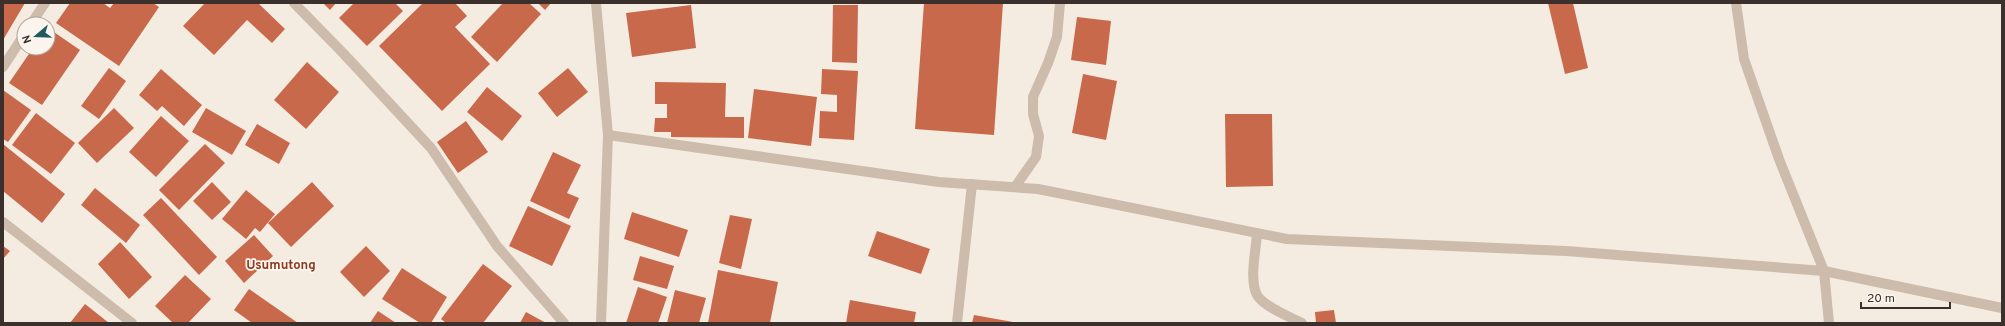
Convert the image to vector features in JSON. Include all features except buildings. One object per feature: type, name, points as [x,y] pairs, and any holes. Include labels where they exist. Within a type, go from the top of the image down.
[{"type":"street","points":[[36,16],[45,3]]},
{"type":"street","points":[[294,3],[343,52],[431,148],[497,246],[564,323]]},
{"type":"street","points":[[596,3],[608,135],[601,323]]},
{"type":"street","points":[[1015,187],[1036,157],[1038,136],[1033,114],[1033,97],[1048,63],[1057,37],[1060,3]]},
{"type":"street","points":[[1736,3],[1744,59],[1779,159],[1824,271],[1829,323]]},
{"type":"street","points":[[3,67],[16,47]]},
{"type":"street","points":[[608,135],[939,182],[1038,189],[1287,240],[1566,250],[1824,271],[2002,308]]},
{"type":"street","points":[[957,323],[972,184]]},
{"type":"street","points":[[3,222],[132,323]]},
{"type":"street","points":[[1257,234],[1253,275],[1257,296],[1273,308],[1302,323]]},
{"type":"district","name":"Usumutong","points":[[281,266]]}]
